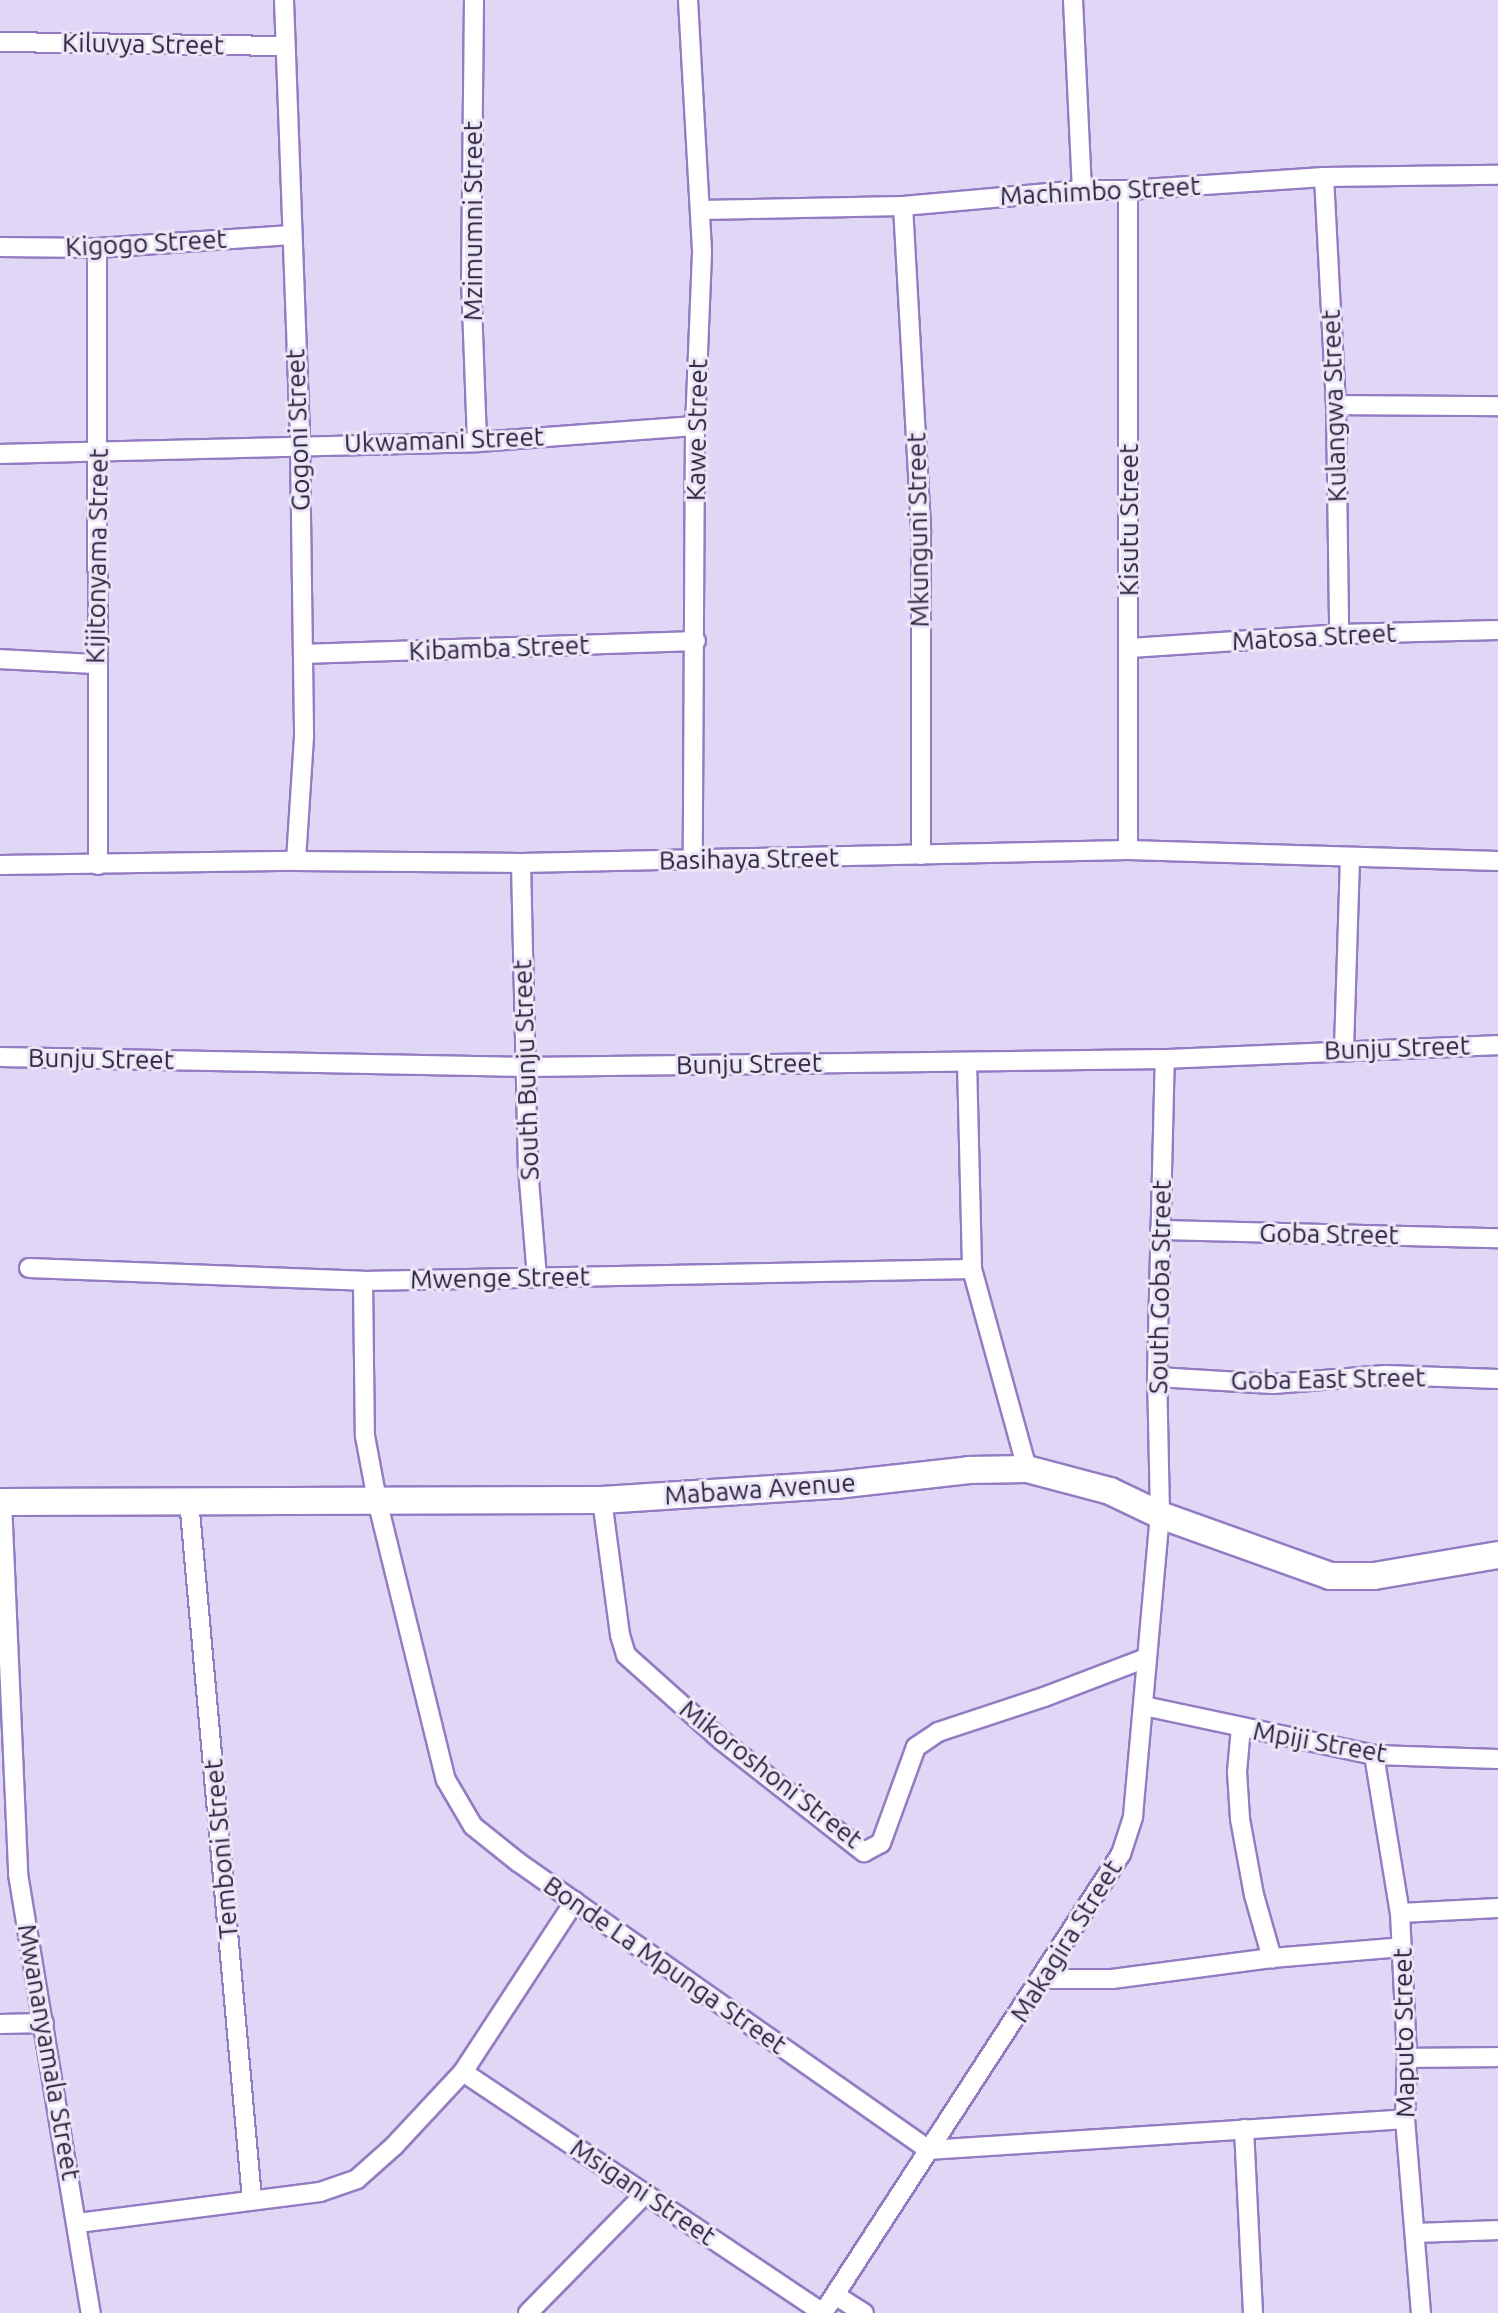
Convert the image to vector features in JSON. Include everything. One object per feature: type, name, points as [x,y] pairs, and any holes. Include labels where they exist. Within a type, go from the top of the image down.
[{"type":"street","name":"Gogoni Street","points":[[284,0],[300,444],[303,654],[304,737],[296,861]]},
{"type":"street","name":"Mzimumni Street","points":[[474,0],[471,278],[477,442]]},
{"type":"street","name":"Kawe Street","points":[[688,0],[701,210],[695,426],[693,860]]},
{"type":"street","points":[[1073,0],[1082,190]]},
{"type":"street","name":"Kiluvya Street","points":[[0,42],[285,46]]},
{"type":"street","name":"Machimbo Street","points":[[701,210],[903,206],[1082,190],[1128,190],[1324,177],[1498,175]]},
{"type":"street","name":"Kulangwa Street","points":[[1324,177],[1336,405],[1339,634]]},
{"type":"street","name":"Kisutu Street","points":[[1128,190],[1128,850]]},
{"type":"street","name":"Mkunguni Street","points":[[903,206],[921,533],[921,855]]},
{"type":"street","name":"Kigogo Street","points":[[0,247],[97,248],[292,235]]},
{"type":"street","name":"Kijitonyama Street","points":[[97,248],[99,452],[95,664],[98,865]]},
{"type":"street","points":[[1336,405],[1498,406]]},
{"type":"street","name":"Ukwamani Street","points":[[0,454],[300,444],[477,442],[695,426]]},
{"type":"street","name":"Matosa Street","points":[[1130,648],[1339,634],[1498,630]]},
{"type":"street","name":"Kibamba Street","points":[[303,654],[696,641]]},
{"type":"street","points":[[0,659],[95,664]]},
{"type":"street","name":"Basihaya Street","points":[[0,865],[296,861],[521,863],[1128,850],[1498,861]]},
{"type":"street","points":[[1344,1049],[1350,858]]},
{"type":"street","name":"South Bunju Street","points":[[521,863],[528,1168],[537,1278]]},
{"type":"street","name":"Bunju Street","points":[[0,1057],[526,1067],[1165,1059],[1344,1049],[1498,1045]]},
{"type":"street","name":"South Goba Street","points":[[1160,1515],[1157,1377],[1165,1059]]},
{"type":"street","points":[[967,1062],[972,1269],[1027,1469]]},
{"type":"street","name":"Goba Street","points":[[1160,1230],[1498,1238]]},
{"type":"street","name":"Mwenge Street","points":[[29,1268],[363,1281],[972,1269]]},
{"type":"street","name":"Bonde La Mpunga Street","points":[[363,1281],[365,1436],[377,1500],[446,1780],[473,1826],[929,2150]]},
{"type":"street","name":"Goba East Street","points":[[1157,1377],[1273,1384],[1386,1375],[1498,1379]]},
{"type":"street","name":"Mabawa Avenue","points":[[1,1502],[602,1500],[836,1485],[969,1470],[1027,1469],[1110,1491],[1160,1515],[1330,1576],[1374,1576],[1498,1555]]},
{"type":"street","name":"Temboni Street","points":[[189,1500],[252,2199]]},
{"type":"street","name":"Mikoroshoni Street","points":[[602,1500],[620,1635],[626,1655],[721,1740],[864,1852],[881,1843],[916,1747],[938,1732],[1044,1697],[1146,1658]]},
{"type":"street","name":"Mwananyamala Street","points":[[1,1502],[18,1874],[91,2313]]},
{"type":"street","name":"Makagira Street","points":[[823,2313],[1043,1979],[1121,1854],[1133,1816],[1160,1515]]},
{"type":"street","name":"Mpiji Street","points":[[1144,1706],[1374,1755],[1498,1759]]},
{"type":"street","points":[[1241,1727],[1237,1772],[1240,1819],[1254,1895],[1272,1958]]},
{"type":"street","name":"Maputo Street","points":[[1374,1755],[1400,1913],[1407,2058],[1405,2119],[1417,2233],[1421,2313]]},
{"type":"street","points":[[78,2223],[320,2192],[357,2179],[394,2146],[463,2072],[575,1901]]},
{"type":"street","points":[[1400,1913],[1498,1908]]},
{"type":"street","points":[[1043,1979],[1112,1979],[1272,1958],[1402,1947]]},
{"type":"street","points":[[0,2024],[44,2023]]},
{"type":"street","points":[[1407,2058],[1498,2057]]},
{"type":"street","name":"Msigani Street","points":[[463,2072],[823,2313]]},
{"type":"street","points":[[929,2150],[1405,2119]]},
{"type":"street","points":[[1244,2129],[1253,2313]]},
{"type":"street","points":[[528,2313],[646,2193]]},
{"type":"street","points":[[1417,2233],[1498,2230]]},
{"type":"street","points":[[835,2295],[864,2313]]}]
